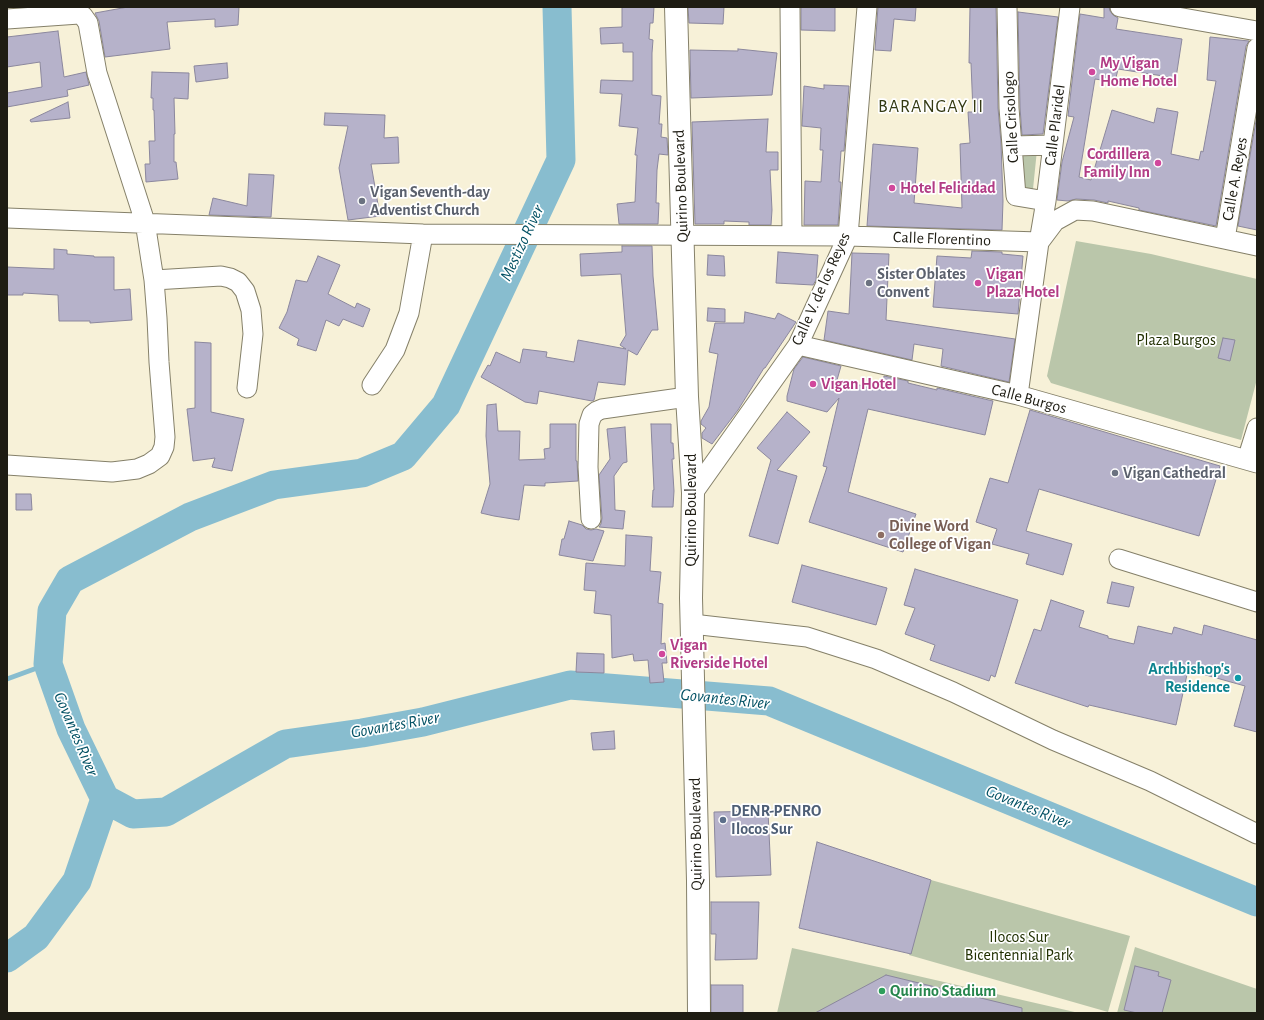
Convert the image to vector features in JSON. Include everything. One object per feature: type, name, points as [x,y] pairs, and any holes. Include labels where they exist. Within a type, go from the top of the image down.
[{"type":"main road","name":"Quirino Boulevard","points":[[676,7],[687,397],[693,493],[690,598],[692,624],[698,882],[699,1013]]},
{"type":"street","points":[[790,7],[792,236]]},
{"type":"street","name":"Calle V. de los Reyes","points":[[693,493],[798,345],[848,236],[867,7]]},
{"type":"street","name":"Calle Crisologo","points":[[1007,7],[1009,108],[1016,196],[1046,200]]},
{"type":"street","name":"Calle Plaridel","points":[[1039,242],[1046,200],[1070,7]]},
{"type":"street","points":[[1120,7],[1257,31]]},
{"type":"street","points":[[7,18],[79,14],[86,20],[97,74],[145,222],[154,280],[165,437],[164,447],[160,456],[149,464],[137,469],[112,472],[7,465]]},
{"type":"street","name":"Calle A. Reyes","points":[[1225,239],[1257,48]]},
{"type":"street","points":[[1012,146],[1053,145]]},
{"type":"street","points":[[1018,395],[1039,242],[1054,221],[1075,210],[1093,211],[1257,246]]},
{"type":"street","name":"Calle Florentino","points":[[7,218],[145,222],[423,234],[848,236],[1039,242]]},
{"type":"street","points":[[372,385],[395,350],[409,313],[423,234]]},
{"type":"street","points":[[154,280],[221,276],[238,282],[245,291],[251,310],[253,334],[247,388]]},
{"type":"street","name":"Calle Burgos","points":[[798,345],[1018,395],[1252,462]]},
{"type":"street","points":[[591,519],[588,467],[589,424],[592,415],[602,409],[687,397]]},
{"type":"street","points":[[1252,462],[1257,428]]},
{"type":"street","points":[[1119,559],[1257,602]]},
{"type":"street","points":[[692,624],[807,637],[876,659],[953,692],[1053,740],[1150,781],[1257,834]]},
{"type":"green space","points":[[1037,150],[1033,189],[1025,190],[1022,152]]},
{"type":"green space","name":"Plaza Burgos","points":[[1076,241],[1151,254],[1257,279],[1257,379],[1241,440],[1051,383],[1047,376]]},
{"type":"green space","name":"Ilocos Sur Bicentennial Park","points":[[931,880],[1130,936],[1108,1012],[909,955]]},
{"type":"green space","points":[[1135,947],[1257,989],[1257,1013],[1117,1013]]},
{"type":"green space","name":"Quirino Stadium","points":[[792,948],[883,968],[1079,1013],[777,1013]]},
{"type":"building","points":[[128,7],[239,7],[238,25],[215,27],[215,19],[167,22],[170,49],[105,57],[99,21],[95,13]]},
{"type":"building","points":[[622,7],[654,7],[653,23],[650,23],[649,39],[653,40],[652,95],[661,96],[659,124],[662,124],[661,137],[667,138],[668,155],[659,154],[656,203],[659,203],[658,224],[619,224],[617,204],[635,202],[637,155],[635,155],[638,128],[619,126],[622,94],[600,93],[601,80],[633,81],[633,52],[623,52],[623,43],[601,44],[600,28],[622,27]]},
{"type":"building","points":[[688,7],[724,7],[723,24],[689,23]]},
{"type":"building","points":[[801,7],[835,7],[835,31],[801,30]]},
{"type":"building","points":[[878,7],[916,7],[915,21],[894,19],[891,51],[875,50]]},
{"type":"building","points":[[970,7],[996,7],[998,108],[1003,201],[1002,230],[867,226],[873,144],[918,148],[914,203],[962,208],[960,144],[970,143],[968,112],[973,112],[971,63],[969,63]]},
{"type":"building","points":[[1104,7],[1109,7],[1113,15],[1118,18],[1116,29],[1182,39],[1176,78],[1118,69],[1115,82],[1095,79],[1079,177],[1091,180],[1112,110],[1154,123],[1157,108],[1178,112],[1171,154],[1199,160],[1201,151],[1203,152],[1216,81],[1207,80],[1210,37],[1249,41],[1246,46],[1216,226],[1139,210],[1139,208],[1108,201],[1108,203],[1094,200],[1057,200],[1062,162],[1074,117],[1068,116],[1080,14],[1104,18]]},
{"type":"building","points":[[1018,12],[1058,17],[1043,134],[1022,135]]},
{"type":"building","points":[[58,31],[64,77],[86,72],[89,85],[67,90],[68,96],[7,107],[7,93],[42,87],[40,62],[7,67],[7,37]]},
{"type":"building","points":[[738,49],[777,53],[772,95],[691,98],[690,50],[738,51]]},
{"type":"building","points":[[227,63],[228,78],[196,82],[194,66]]},
{"type":"building","points":[[152,72],[189,73],[188,99],[174,98],[174,162],[176,162],[178,179],[146,182],[145,164],[150,164],[149,141],[155,141],[153,98],[151,98]]},
{"type":"building","points":[[824,85],[849,86],[844,151],[841,151],[839,182],[841,182],[838,225],[804,225],[805,181],[821,182],[823,150],[820,150],[821,128],[802,126],[804,86],[824,89]]},
{"type":"building","points":[[68,102],[70,118],[31,122],[30,120]]},
{"type":"building","points":[[325,113],[385,115],[384,138],[398,137],[399,163],[371,164],[380,216],[348,220],[339,168],[348,126],[324,125]]},
{"type":"building","points":[[1257,115],[1257,230],[1238,226]]},
{"type":"building","points":[[768,119],[766,152],[778,152],[778,170],[770,170],[772,210],[771,225],[749,225],[749,222],[724,221],[724,224],[695,224],[692,122]]},
{"type":"building","points":[[249,174],[274,175],[271,217],[209,215],[213,198],[247,206]]},
{"type":"building","points":[[622,246],[652,246],[658,330],[652,330],[637,355],[628,350],[625,385],[598,382],[594,400],[592,401],[539,391],[537,404],[525,402],[481,377],[488,365],[490,366],[496,352],[520,363],[523,349],[547,352],[546,357],[574,362],[578,340],[626,349],[620,345],[626,335],[621,274],[581,276],[580,254],[622,252]]},
{"type":"building","points":[[54,249],[67,250],[67,254],[94,257],[114,257],[114,290],[130,289],[132,320],[90,323],[90,321],[59,321],[58,295],[23,293],[23,295],[7,295],[7,267],[54,269]]},
{"type":"building","name":"Vigan Plaza Hotel","points":[[972,251],[1002,252],[1002,254],[1023,256],[1018,314],[933,307],[937,256],[971,258]]},
{"type":"building","points":[[778,252],[818,255],[816,280],[813,285],[776,283]]},
{"type":"building","points":[[852,253],[889,254],[886,320],[1015,339],[1009,382],[941,366],[943,349],[914,344],[912,360],[824,340],[828,311],[849,314]]},
{"type":"building","points":[[708,255],[724,256],[725,276],[707,275]]},
{"type":"building","points":[[318,256],[340,265],[328,294],[355,308],[357,303],[370,309],[363,327],[343,319],[339,326],[326,320],[316,351],[297,345],[299,339],[279,328],[287,312],[296,280],[307,282]]},
{"type":"building","points":[[708,308],[725,309],[725,322],[707,321]]},
{"type":"building","points":[[745,312],[775,319],[778,313],[796,322],[764,368],[738,410],[712,444],[702,438],[702,433],[706,428],[701,424],[701,421],[709,407],[718,354],[709,352],[715,323],[744,323]]},
{"type":"building","points":[[1223,338],[1235,340],[1230,361],[1218,358]]},
{"type":"building","points":[[195,342],[211,343],[211,412],[244,419],[232,471],[212,467],[215,458],[193,461],[187,409],[195,408]]},
{"type":"building","points":[[803,357],[841,366],[837,380],[881,390],[884,376],[908,381],[908,383],[937,390],[937,388],[993,401],[985,435],[868,409],[848,492],[916,514],[903,552],[809,522],[827,467],[823,466],[839,398],[827,412],[787,401],[794,369]]},
{"type":"building","points":[[496,404],[498,431],[520,431],[519,460],[545,459],[544,449],[550,448],[550,424],[576,424],[576,461],[578,481],[545,483],[545,486],[524,485],[519,520],[481,513],[490,484],[486,436],[487,405]]},
{"type":"building","name":"Vigan Cathedral","points":[[1030,410],[1220,466],[1199,536],[1039,489],[1026,531],[1072,544],[1063,575],[1026,564],[1029,554],[992,544],[997,529],[976,522],[990,478],[1008,483]]},
{"type":"building","points":[[787,412],[810,432],[777,470],[797,476],[778,544],[749,536],[771,460],[757,448]]},
{"type":"building","points":[[651,424],[671,424],[671,443],[673,443],[674,459],[672,459],[674,491],[673,507],[652,507],[654,490]]},
{"type":"building","points":[[625,427],[627,462],[623,463],[614,476],[615,510],[625,511],[623,529],[599,527],[602,518],[599,475],[610,459],[607,429]]},
{"type":"building","points":[[16,494],[31,494],[32,510],[16,510]]},
{"type":"building","points":[[569,521],[582,525],[586,529],[604,531],[593,561],[559,555],[562,539],[564,539]]},
{"type":"building","points":[[626,535],[652,537],[650,571],[661,572],[658,603],[663,604],[661,644],[665,643],[667,663],[662,663],[664,682],[650,683],[648,660],[634,661],[633,654],[612,658],[611,615],[594,613],[596,591],[584,590],[586,563],[625,566]]},
{"type":"building","points":[[802,565],[887,588],[876,625],[792,602]]},
{"type":"building","points":[[915,569],[1018,600],[995,677],[991,675],[989,681],[930,660],[935,645],[905,634],[915,608],[904,605]]},
{"type":"building","points":[[1112,582],[1134,587],[1129,607],[1107,603]]},
{"type":"building","points":[[1051,600],[1084,611],[1079,627],[1108,636],[1108,638],[1134,644],[1138,626],[1172,634],[1174,627],[1202,635],[1204,625],[1257,640],[1257,732],[1234,726],[1245,686],[1188,670],[1176,725],[1089,705],[1088,707],[1015,683],[1034,629],[1041,631]]},
{"type":"building","points":[[577,653],[604,654],[604,673],[576,672]]},
{"type":"building","points":[[614,731],[615,749],[593,750],[591,733]]},
{"type":"building","points":[[768,811],[771,875],[716,877],[714,812]]},
{"type":"building","points":[[817,842],[931,880],[911,954],[799,928]]},
{"type":"building","points":[[711,902],[759,902],[757,959],[715,960],[716,934],[711,934]]},
{"type":"building","points":[[1135,966],[1159,972],[1158,976],[1171,980],[1162,1013],[1137,1013],[1124,1010]]},
{"type":"building","points":[[886,975],[1022,1008],[1022,1013],[815,1013]]},
{"type":"building","points":[[711,985],[743,985],[743,1013],[711,1013]]},
{"type":"waterway","name":"Govantes River","points":[[557,7],[561,160],[446,405],[403,456],[362,473],[274,485],[190,517],[70,580],[52,611],[48,664],[71,729],[105,799],[133,814],[166,812],[285,744],[362,733],[423,722],[570,685],[769,701],[1257,902]]},
{"type":"waterway","points":[[7,679],[48,664]]},
{"type":"waterway","points":[[7,958],[36,937],[77,881],[105,799]]},
{"type":"place","name":"My Vigan Home Hotel","points":[[1092,72]]},
{"type":"place","name":"Cordillera Family Inn","points":[[1158,163]]},
{"type":"place","name":"Hotel Felicidad","points":[[892,188]]},
{"type":"place","name":"Vigan Seventh-day Adventist Church","points":[[362,201]]},
{"type":"place","name":"Sister Oblates Convent","points":[[869,283]]},
{"type":"place","name":"Vigan Plaza Hotel","points":[[978,283]]},
{"type":"place","name":"Vigan Hotel","points":[[813,384]]},
{"type":"place","name":"Vigan Cathedral","points":[[1115,473]]},
{"type":"place","name":"Divine Word College of Vigan","points":[[881,535]]},
{"type":"place","name":"Vigan Riverside Hotel","points":[[662,654]]},
{"type":"place","name":"Archbishop's Residence","points":[[1238,678]]},
{"type":"place","name":"DENR-PENRO Ilocos Sur","points":[[723,820]]},
{"type":"place","name":"Quirino Stadium","points":[[882,991]]},
{"type":"district","name":"BARANGAY II","points":[[931,107]]},
{"type":"water label","name":"Mestizo River","points":[[522,243]]}]
